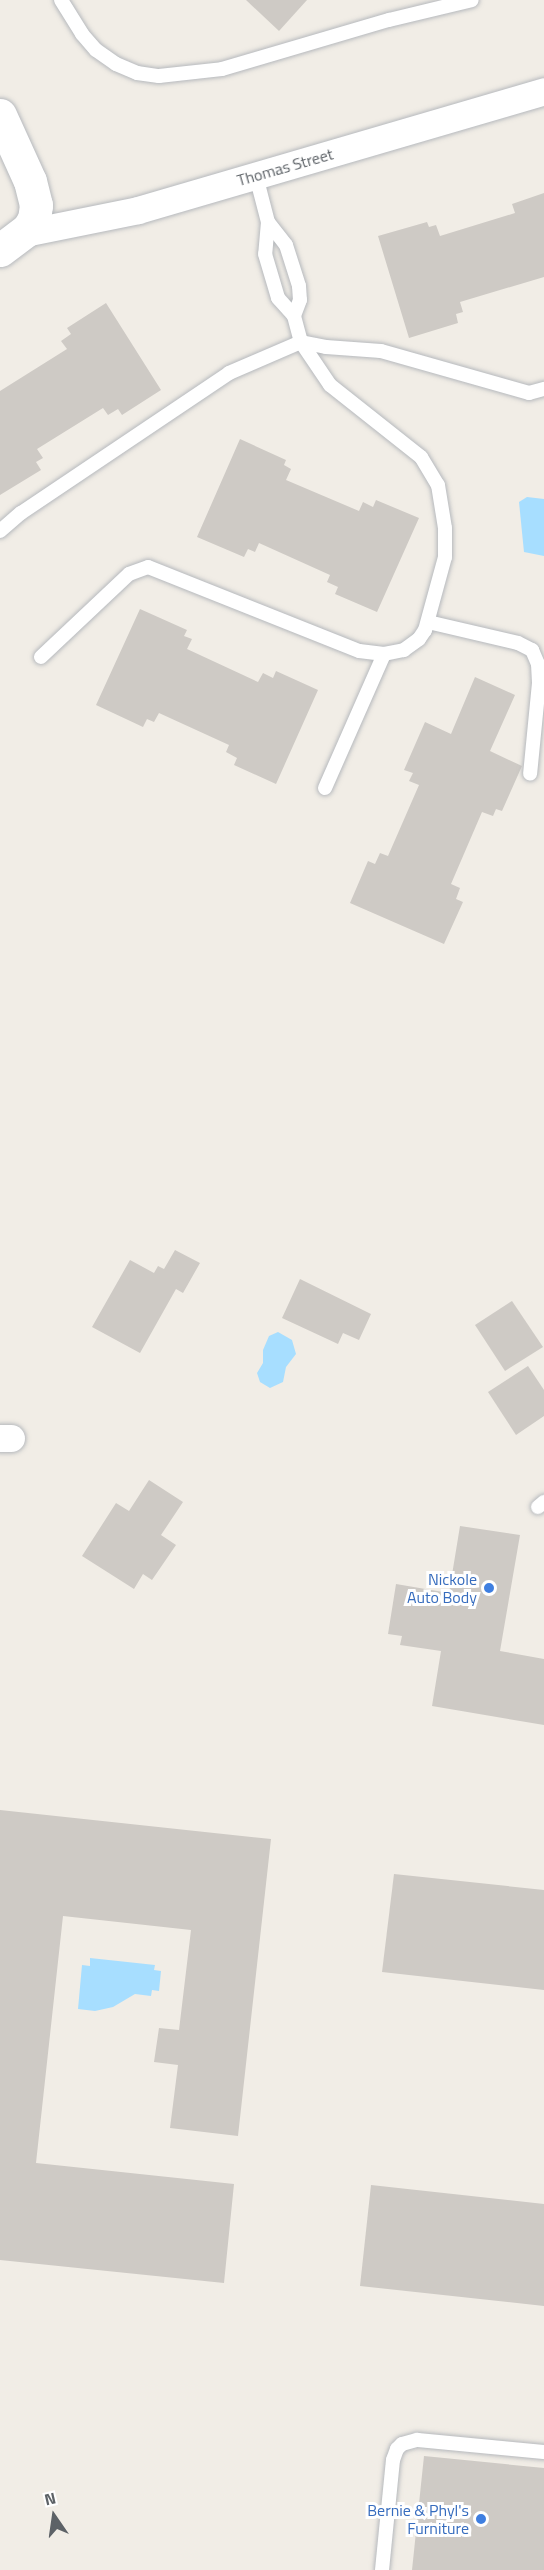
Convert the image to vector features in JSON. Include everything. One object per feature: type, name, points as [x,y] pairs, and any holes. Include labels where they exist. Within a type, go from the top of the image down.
[{"type":"street","name":"Thomas Street","points":[[12,242],[138,210],[544,91]]},
{"type":"street","points":[[0,115],[35,195],[35,214],[12,242]]},
{"type":"lane","points":[[61,0],[66,12],[96,50],[116,64],[137,73],[159,76],[222,69],[389,20],[472,0]]},
{"type":"lane","points":[[41,657],[129,574],[138,568],[148,567],[359,651],[384,654],[410,647],[419,639],[428,622],[445,557],[442,504],[434,476],[421,457],[330,385],[301,342],[294,315],[278,298],[265,254],[268,222],[256,176]]},
{"type":"lane","points":[[268,222],[286,245],[299,286],[300,300],[294,315]]},
{"type":"lane","points":[[0,531],[21,513],[229,373],[301,342],[326,347],[381,351],[529,393],[544,389]]},
{"type":"lane","points":[[428,622],[518,643],[531,650],[538,664],[539,683],[531,774]]},
{"type":"lane","points":[[325,788],[384,654]]},
{"type":"lane","points":[[382,2570],[393,2457],[402,2444],[417,2440],[544,2452]]},
{"type":"water","points":[[527,497],[544,499],[544,556],[524,552],[519,502]]},
{"type":"water","points":[[278,1332],[292,1340],[296,1354],[286,1367],[283,1382],[270,1388],[260,1382],[257,1373],[263,1363],[263,1350],[269,1336]]},
{"type":"water","points":[[90,1958],[155,1965],[154,1970],[161,1971],[159,1991],[152,1990],[151,1996],[135,1994],[113,2007],[95,2011],[78,2009],[82,1965],[90,1966]]},
{"type":"building","points":[[246,0],[307,0],[279,31]]},
{"type":"building","points":[[544,193],[544,277],[460,302],[463,312],[456,314],[458,323],[409,338],[378,236],[427,222],[429,227],[436,225],[440,236],[515,213],[512,204]]},
{"type":"building","points":[[106,303],[161,390],[122,415],[118,409],[108,415],[103,408],[37,449],[43,458],[36,462],[41,470],[0,495],[0,391],[67,349],[61,341],[71,334],[67,328]]},
{"type":"building","points":[[240,439],[286,460],[284,465],[291,469],[286,480],[359,511],[363,502],[373,507],[376,500],[419,518],[377,612],[335,594],[338,587],[327,582],[330,575],[259,543],[255,552],[248,549],[244,557],[197,537]]},
{"type":"building","points":[[140,609],[187,630],[184,636],[192,639],[187,649],[258,682],[263,673],[273,678],[276,671],[318,690],[276,784],[234,765],[237,758],[226,752],[229,745],[159,713],[154,722],[147,719],[143,727],[96,705]]},
{"type":"building","points":[[475,677],[515,695],[490,751],[522,766],[502,811],[496,809],[493,816],[482,812],[451,884],[460,888],[456,899],[463,902],[444,944],[350,903],[368,861],[375,864],[380,853],[388,856],[419,785],[409,781],[413,773],[404,770],[425,722],[451,734]]},
{"type":"building","points":[[175,1250],[200,1263],[183,1293],[176,1289],[140,1353],[92,1327],[130,1260],[154,1273],[158,1266],[164,1269]]},
{"type":"building","points":[[300,1279],[371,1314],[359,1340],[343,1333],[338,1344],[282,1318]]},
{"type":"building","points":[[512,1301],[543,1347],[505,1371],[475,1325]]},
{"type":"building","points":[[528,1366],[544,1390],[544,1416],[516,1435],[488,1392]]},
{"type":"building","points":[[149,1480],[183,1502],[161,1535],[176,1545],[152,1580],[143,1574],[134,1589],[82,1556],[116,1503],[129,1511]]},
{"type":"building","points":[[460,1526],[520,1535],[500,1651],[544,1659],[544,1725],[432,1706],[441,1651],[400,1645],[402,1636],[388,1634],[396,1584],[449,1593]]},
{"type":"building","points":[[0,1810],[271,1839],[238,2136],[170,2128],[178,2065],[154,2062],[159,2028],[179,2030],[191,1930],[63,1916],[36,2163],[234,2184],[224,2283],[0,2260]]},
{"type":"building","points":[[394,1874],[544,1890],[544,1990],[382,1972]]},
{"type":"building","points":[[371,2185],[544,2204],[544,2306],[360,2286]]},
{"type":"building","name":"Bernie & Phyl's Furniture","points":[[424,2456],[544,2468],[544,2570],[412,2570]]},
{"type":"place","name":"Nickole Auto Body","points":[[489,1588]]},
{"type":"place","name":"Bernie & Phyl's Furniture","points":[[481,2519]]}]
